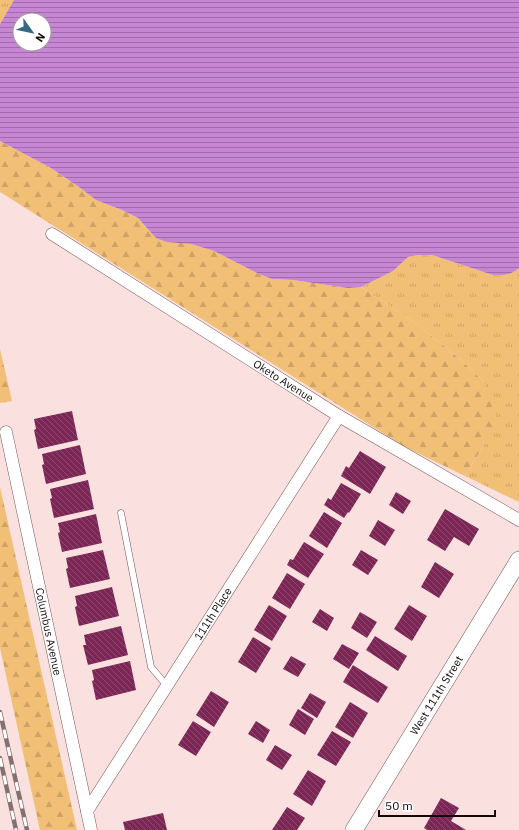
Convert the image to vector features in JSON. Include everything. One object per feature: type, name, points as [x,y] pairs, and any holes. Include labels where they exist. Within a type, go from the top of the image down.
[{"type":"main road","name":"West 111th Street","points":[[354,830],[519,560]]},
{"type":"street","name":"Oketo Avenue","points":[[52,234],[338,416],[519,520]]},
{"type":"street","name":"111th Place","points":[[87,811],[338,416]]},
{"type":"street","name":"Columbus Avenue","points":[[6,432],[91,830]]},
{"type":"lane","points":[[121,513],[151,667],[167,686]]},
{"type":"green space","points":[[0,0],[14,0],[0,24]]},
{"type":"green space","points":[[0,141],[51,168],[96,200],[138,218],[156,238],[191,244],[214,251],[272,279],[293,280],[348,288],[361,287],[417,324],[461,360],[484,382],[496,403],[496,421],[485,443],[465,476],[405,447],[0,192]]},
{"type":"green space","points":[[432,255],[493,275],[507,274],[519,268],[519,502],[465,476],[485,443],[484,382],[461,360],[417,324],[361,287],[393,271],[408,257]]},
{"type":"green space","points":[[0,349],[12,401],[0,403]]},
{"type":"green space","points":[[0,487],[77,830],[40,830],[0,648]]},
{"type":"shaded area","points":[[14,0],[519,0],[519,268],[507,274],[493,275],[432,255],[418,255],[408,257],[393,271],[361,287],[348,288],[293,280],[272,279],[214,251],[191,244],[167,242],[156,238],[138,218],[96,200],[51,168],[0,141],[0,24]]},
{"type":"building","points":[[72,411],[78,440],[38,449],[34,430],[36,429],[34,419]]},
{"type":"building","points":[[80,445],[86,474],[46,484],[42,465],[44,464],[42,454]]},
{"type":"building","points":[[360,451],[386,467],[370,494],[341,476],[346,466],[349,468]]},
{"type":"building","points":[[88,480],[94,509],[54,518],[50,499],[52,498],[50,489]]},
{"type":"building","points":[[341,483],[361,494],[344,518],[324,505],[328,498],[331,500]]},
{"type":"building","points":[[396,492],[411,501],[403,514],[389,505]]},
{"type":"building","points":[[445,509],[479,529],[469,546],[454,537],[445,551],[427,540]]},
{"type":"building","points":[[324,512],[342,523],[327,548],[309,536]]},
{"type":"building","points":[[96,514],[102,543],[62,552],[58,533],[60,532],[58,523]]},
{"type":"building","points":[[378,520],[395,530],[385,546],[369,536]]},
{"type":"building","points":[[304,542],[324,554],[308,578],[287,565],[290,559],[293,560]]},
{"type":"building","points":[[103,550],[110,579],[70,588],[66,569],[68,568],[66,558]]},
{"type":"building","points":[[361,550],[378,560],[368,575],[352,565]]},
{"type":"building","points":[[435,562],[454,574],[439,598],[421,587]]},
{"type":"building","points":[[287,573],[305,584],[290,609],[272,598]]},
{"type":"building","points":[[112,587],[119,616],[79,626],[75,607],[77,606],[75,596]]},
{"type":"building","points":[[269,605],[287,616],[272,641],[254,630]]},
{"type":"building","points":[[409,605],[427,616],[412,641],[394,629]]},
{"type":"building","points":[[320,609],[334,618],[327,631],[312,622]]},
{"type":"building","points":[[360,612],[377,622],[367,638],[351,628]]},
{"type":"building","points":[[121,626],[128,655],[88,665],[83,645],[86,645],[84,635]]},
{"type":"building","points":[[375,636],[407,656],[398,671],[366,650]]},
{"type":"building","points":[[253,637],[271,648],[256,673],[238,662]]},
{"type":"building","points":[[342,644],[359,653],[349,669],[333,659]]},
{"type":"building","points":[[291,656],[306,664],[298,677],[283,669]]},
{"type":"building","points":[[130,661],[136,690],[96,700],[92,681],[94,680],[92,670]]},
{"type":"building","points":[[353,665],[388,687],[378,703],[343,682]]},
{"type":"building","points":[[211,691],[229,702],[214,727],[196,715]]},
{"type":"building","points":[[310,693],[326,702],[317,718],[301,708]]},
{"type":"building","points":[[350,702],[368,713],[353,738],[335,727]]},
{"type":"building","points":[[298,709],[314,719],[305,735],[289,725]]},
{"type":"building","points":[[193,721],[211,732],[196,756],[178,745]]},
{"type":"building","points":[[256,721],[270,730],[263,743],[248,734]]},
{"type":"building","points":[[332,731],[351,742],[336,766],[317,755]]},
{"type":"building","points":[[275,745],[292,755],[282,770],[266,760]]},
{"type":"building","points":[[308,770],[326,781],[312,806],[293,794]]},
{"type":"building","points":[[441,798],[459,808],[451,821],[466,830],[427,830],[424,828]]},
{"type":"building","points":[[287,807],[305,818],[297,830],[272,830]]},
{"type":"building","points":[[163,813],[167,830],[125,830],[123,822]]},
{"type":"railway","points":[[0,712],[27,830]]},
{"type":"railway","points":[[0,758],[16,830]]}]
